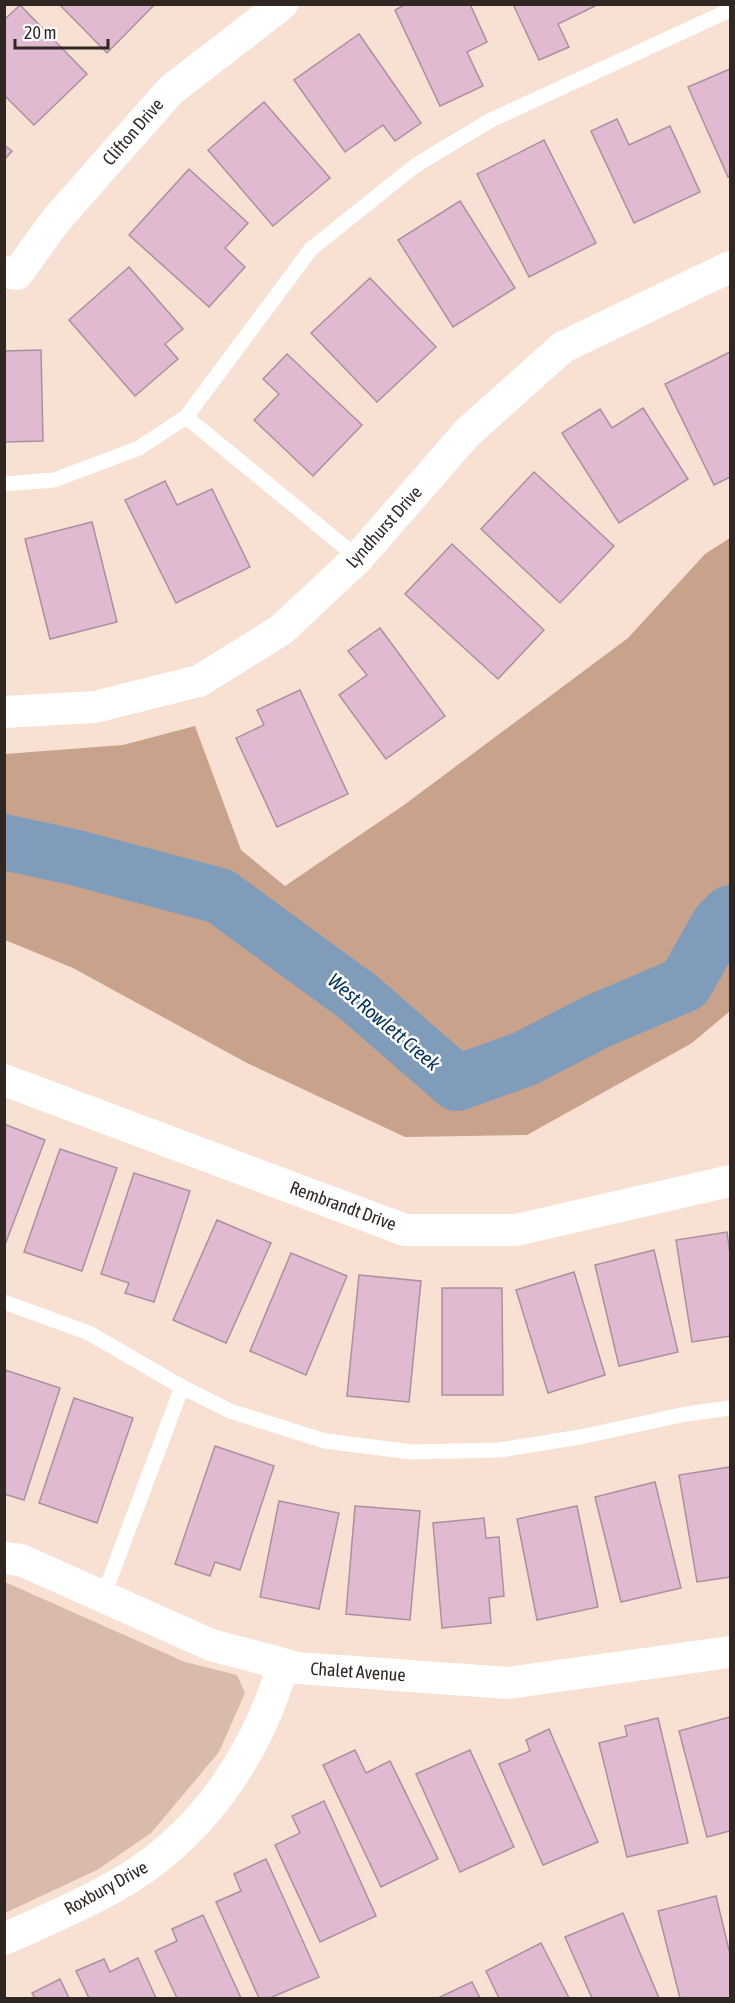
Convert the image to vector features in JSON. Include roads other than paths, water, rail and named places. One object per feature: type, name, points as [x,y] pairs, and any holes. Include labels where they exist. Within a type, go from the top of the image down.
[{"type":"street","name":"Clifton Drive","points":[[4,272],[17,274],[56,220],[171,90],[282,4]]},
{"type":"street","name":"Lyndhurst Drive","points":[[4,712],[95,707],[199,681],[281,630],[358,558],[467,433],[563,348],[730,267]]},
{"type":"street","name":"Rembrandt Drive","points":[[4,1080],[405,1230],[516,1230],[730,1181]]},
{"type":"street","name":"Chalet Avenue","points":[[4,1558],[21,1560],[211,1645],[298,1668],[508,1683],[730,1652]]},
{"type":"street","name":"Roxbury Drive","points":[[4,1939],[114,1887],[139,1872],[185,1834],[218,1797],[246,1756],[270,1705],[283,1665]]},
{"type":"lane","points":[[4,484],[54,480],[139,448],[186,417],[310,249],[416,165],[491,120],[730,10]]},
{"type":"lane","points":[[186,417],[358,558]]},
{"type":"lane","points":[[4,1302],[89,1333],[182,1387],[230,1411],[325,1441],[412,1452],[500,1450],[580,1437],[686,1414],[730,1408]]},
{"type":"lane","points":[[103,1597],[182,1387]]},
{"type":"waterway","name":"West Rowlett Creek","points":[[4,842],[73,857],[220,896],[358,997],[457,1083],[524,1059],[598,1021],[685,984],[719,924],[730,913]]}]
